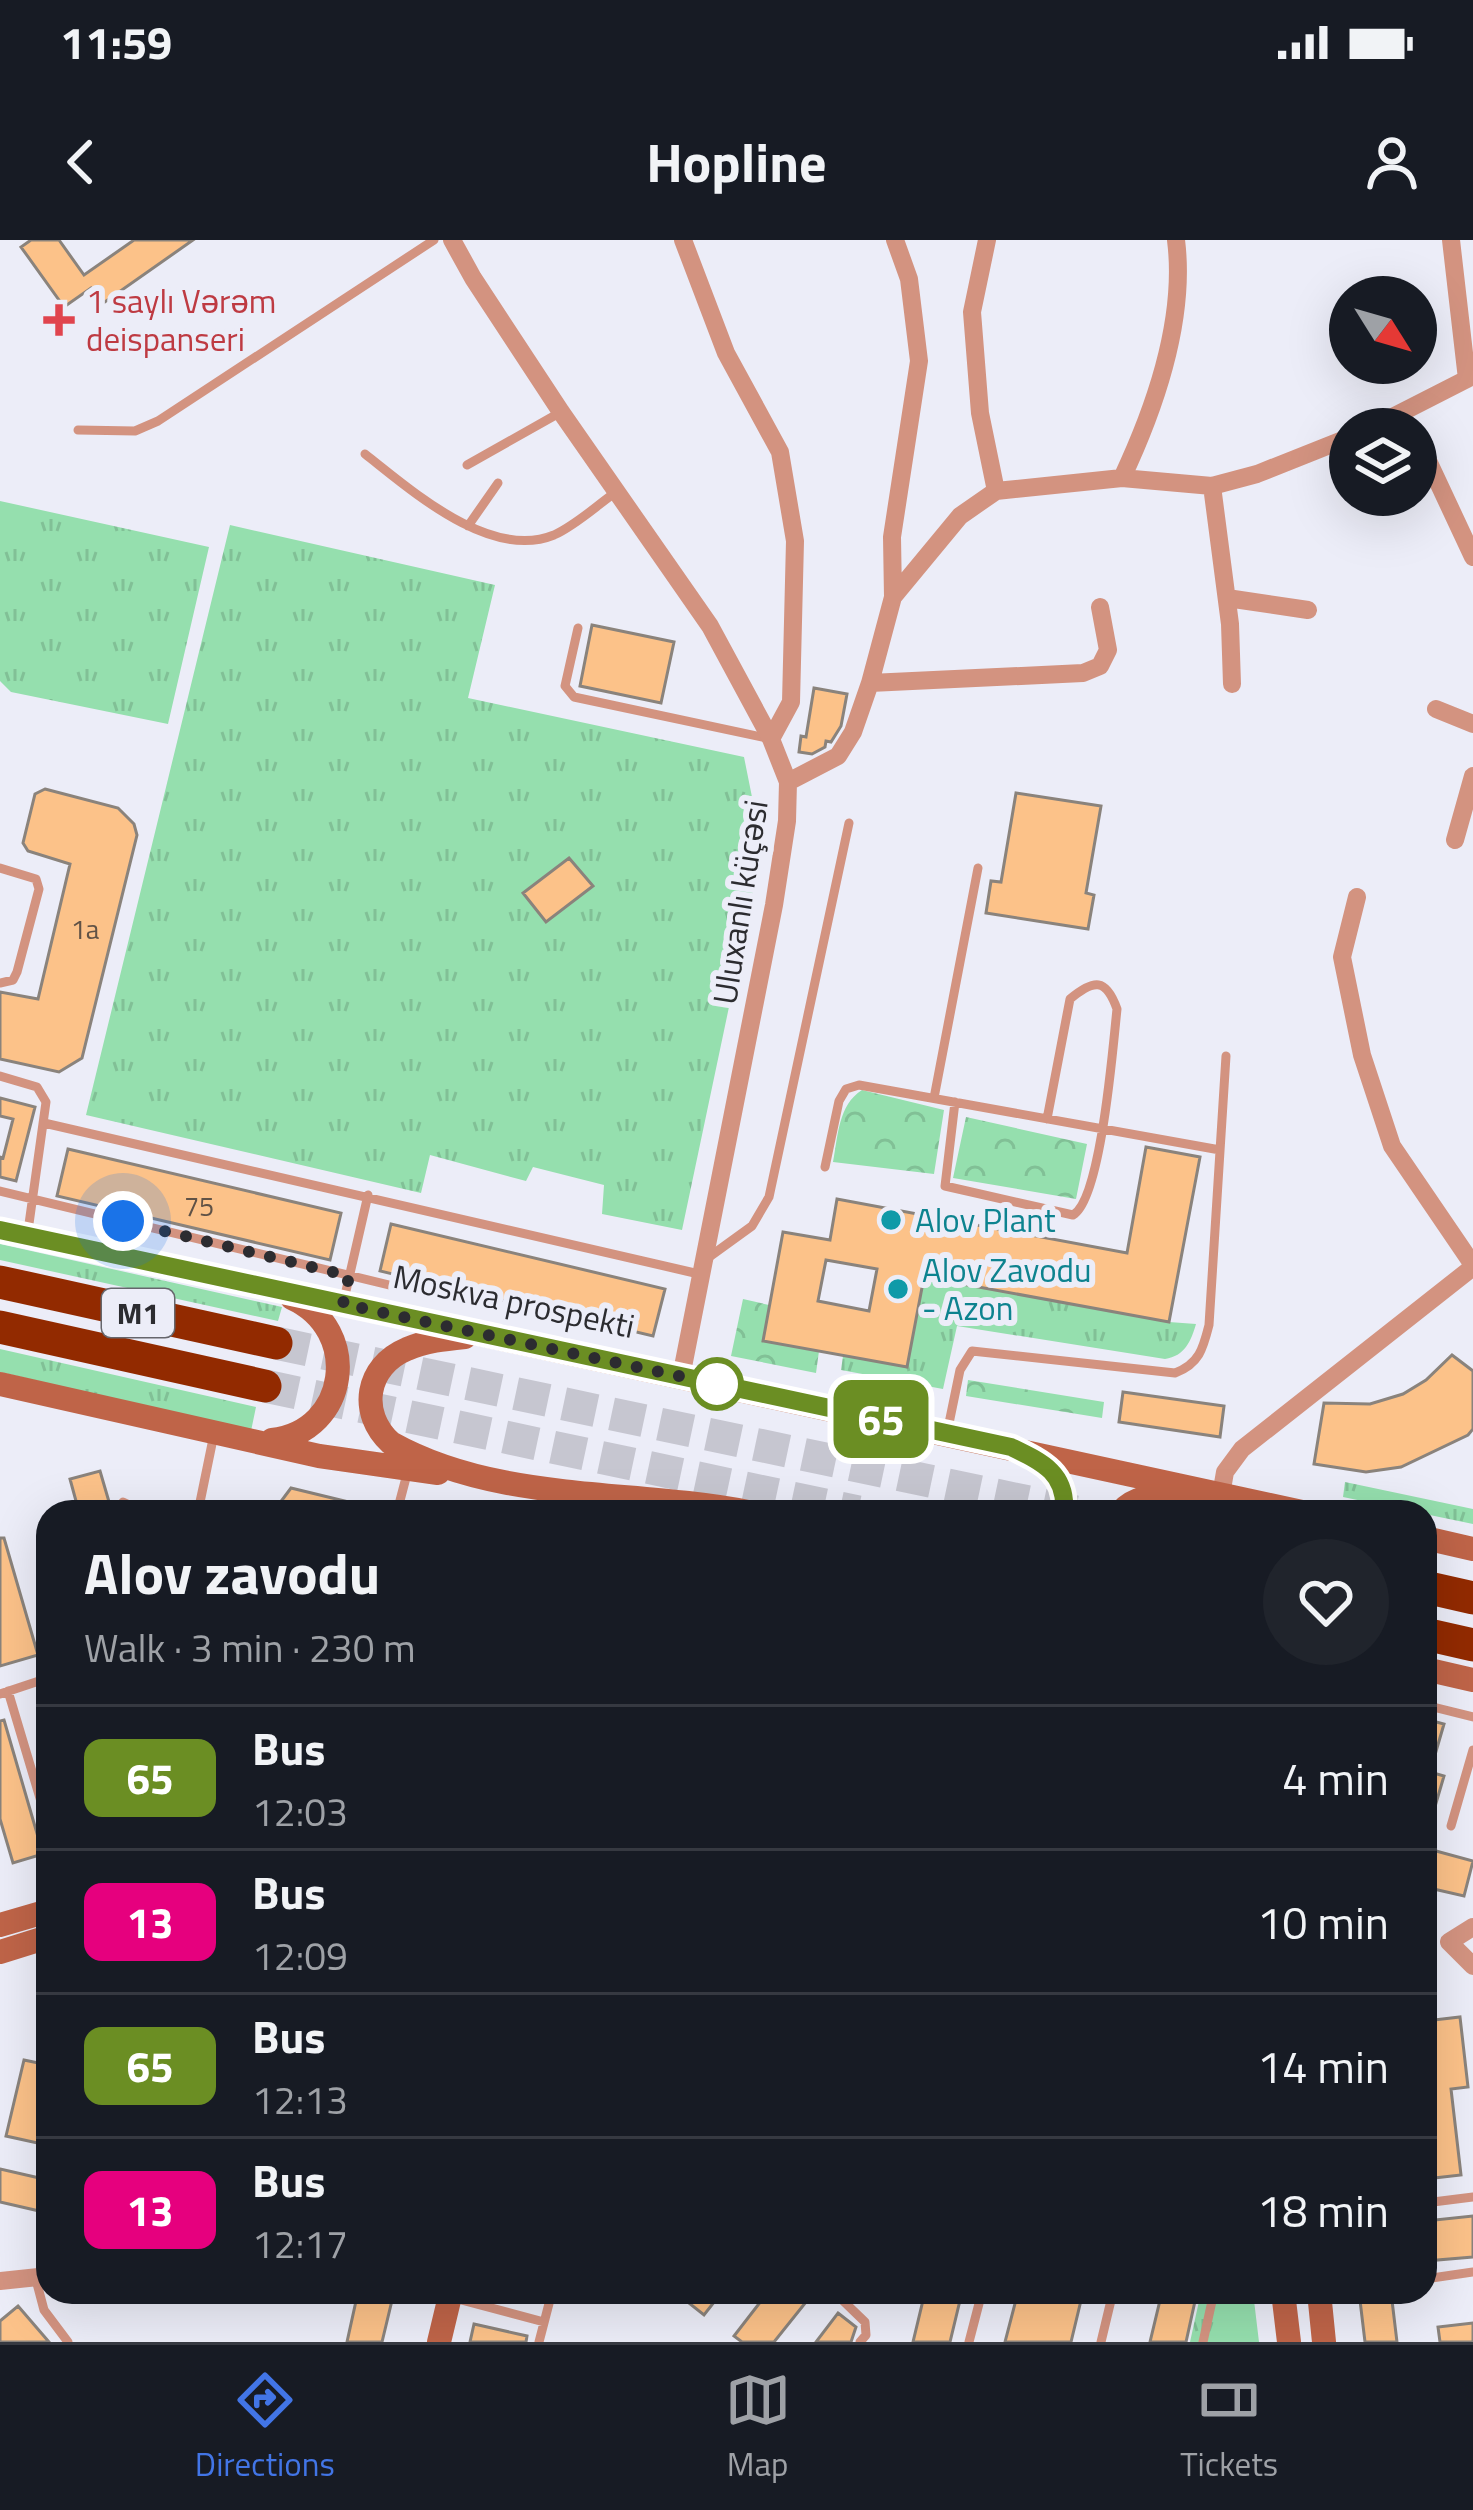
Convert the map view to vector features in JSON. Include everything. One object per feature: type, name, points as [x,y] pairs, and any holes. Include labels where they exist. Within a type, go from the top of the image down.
[{"type":"highway","name":"M1","points":[[0,1282],[276,1343]]},
{"type":"highway","name":"M1","points":[[0,1327],[265,1386]]},
{"type":"highway","points":[[1437,1590],[1473,1598]]},
{"type":"highway","points":[[1437,1637],[1473,1645]]},
{"type":"main road","name":"Moskva prospekti","points":[[0,1230],[1221,1495]]},
{"type":"main road","points":[[245,1440],[294,1437],[325,1412],[337,1389],[340,1366],[328,1327],[304,1304],[270,1288]]},
{"type":"main road","points":[[490,1336],[427,1342],[395,1354],[374,1380],[369,1403],[380,1433],[391,1443],[494,1480]]},
{"type":"main road","points":[[0,1384],[214,1434],[408,1470],[534,1488],[688,1500]]},
{"type":"main road","points":[[1011,1447],[1054,1472],[1063,1500]]},
{"type":"main road","points":[[534,1488],[560,1500]]},
{"type":"main road","points":[[1139,1500],[1221,1495],[1245,1500]]},
{"type":"main road","points":[[1437,1541],[1473,1549]]},
{"type":"main road","points":[[1437,1672],[1473,1679]]},
{"type":"main road","points":[[0,1925],[36,1914]]},
{"type":"main road","points":[[0,1952],[36,1941]]},
{"type":"main road","points":[[439,2342],[449,2304]]},
{"type":"main road","points":[[1284,2304],[1289,2342]]},
{"type":"main road","points":[[1320,2304],[1324,2342]]},
{"type":"street","name":"Uluxanlı küçəsi","points":[[452,240],[561,412],[710,626],[771,739],[788,782],[775,904],[680,1377]]},
{"type":"street","points":[[683,240],[726,353],[780,452],[795,541],[790,702],[771,739]]},
{"type":"street","points":[[788,782],[838,756],[853,732],[893,597],[892,537],[919,361],[909,279],[895,240]]},
{"type":"street","points":[[987,240],[972,312],[980,413],[996,491]]},
{"type":"street","points":[[1122,478],[1161,388],[1172,320],[1177,240]]},
{"type":"street","points":[[1433,408],[1470,377],[1451,240]]},
{"type":"street","points":[[893,597],[960,516],[996,491],[1122,478],[1212,487],[1329,445]]},
{"type":"street","points":[[1437,481],[1473,557]]},
{"type":"street","points":[[1212,487],[1227,598],[1232,684]]},
{"type":"street","points":[[1227,598],[1308,610]]},
{"type":"street","points":[[870,683],[1083,673],[1100,666],[1108,650],[1100,608]]},
{"type":"street","points":[[1436,709],[1473,724]]},
{"type":"street","points":[[1455,840],[1473,776]]},
{"type":"street","points":[[1221,1495],[1225,1472],[1242,1449],[1473,1266],[1392,1146],[1362,1055],[1342,956],[1357,897]]},
{"type":"street","points":[[1473,1927],[1449,1942],[1473,1966]]},
{"type":"street","points":[[0,2281],[36,2277]]},
{"type":"lane","points":[[78,430],[135,431],[158,422],[434,240]]},
{"type":"lane","points":[[467,465],[561,412]]},
{"type":"lane","points":[[365,454],[442,512],[468,526],[520,540],[557,533],[616,492]]},
{"type":"lane","points":[[468,526],[498,482]]},
{"type":"lane","points":[[578,628],[565,686],[574,697],[771,739]]},
{"type":"lane","points":[[44,1123],[702,1267],[752,1226],[769,1196],[848,823]]},
{"type":"lane","points":[[0,868],[36,879],[39,890],[17,972],[13,980],[0,982]]},
{"type":"lane","points":[[934,1098],[978,868]]},
{"type":"lane","points":[[955,1102],[944,1186],[1073,1215],[1082,1210],[1089,1197],[1102,1129],[1118,1009],[1111,991],[1099,984],[1086,986],[1070,999],[1047,1119]]},
{"type":"lane","points":[[947,1433],[960,1370],[972,1352],[1175,1373],[1192,1366],[1209,1325],[1226,1056]]},
{"type":"lane","points":[[0,1076],[37,1087],[44,1094],[27,1237]]},
{"type":"lane","points":[[825,1167],[839,1101],[846,1089],[859,1085],[1220,1150]]},
{"type":"lane","points":[[0,1191],[414,1291]]},
{"type":"lane","points":[[343,1304],[368,1196]]},
{"type":"lane","points":[[200,1500],[214,1434]]},
{"type":"lane","points":[[400,1500],[408,1470]]},
{"type":"lane","points":[[36,1682],[4,1692],[36,1789]]},
{"type":"lane","points":[[1437,1708],[1473,1718]]},
{"type":"lane","points":[[1451,1826],[1473,1750]]},
{"type":"lane","points":[[1437,2202],[1473,2198]]},
{"type":"lane","points":[[1437,2277],[1473,2272]]},
{"type":"lane","points":[[43,2304],[68,2342]]},
{"type":"lane","points":[[482,2304],[544,2322]]},
{"type":"lane","points":[[539,2342],[549,2304]]},
{"type":"lane","points":[[846,2304],[865,2322],[866,2335],[860,2342]]},
{"type":"lane","points":[[969,2342],[979,2304]]},
{"type":"lane","points":[[1101,2342],[1110,2304]]},
{"type":"lane","points":[[1204,2342],[1212,2304]]},
{"type":"green space","points":[[0,501],[209,547],[168,724],[11,692],[0,681]]},
{"type":"green space","points":[[230,525],[495,585],[468,698],[744,757],[755,812],[753,893],[682,1230],[602,1214],[604,1185],[533,1167],[526,1181],[430,1155],[421,1193],[86,1115]]},
{"type":"green space","points":[[862,1090],[944,1110],[934,1174],[833,1162],[844,1113]]},
{"type":"green space","points":[[966,1117],[1087,1144],[1076,1199],[953,1178]]},
{"type":"green space","points":[[0,1244],[282,1307],[278,1321],[0,1260]]},
{"type":"green space","points":[[924,1277],[1196,1324],[1186,1347],[1165,1359],[957,1326],[943,1389],[841,1370],[843,1356],[907,1367]]},
{"type":"green space","points":[[743,1299],[769,1305],[763,1341],[819,1351],[816,1373],[731,1356]]},
{"type":"green space","points":[[0,1349],[256,1407],[251,1431],[0,1372]]},
{"type":"green space","points":[[968,1380],[1104,1402],[1102,1418],[966,1396]]},
{"type":"green space","points":[[1345,1482],[1430,1500],[1357,1500],[1343,1497]]},
{"type":"green space","points":[[1437,1501],[1473,1509],[1473,1524],[1437,1517]]},
{"type":"green space","points":[[1198,2304],[1254,2304],[1259,2342],[1190,2342]]},
{"type":"building","points":[[31,240],[59,240],[84,275],[134,240],[193,240],[102,304],[91,288],[64,307],[21,247]]},
{"type":"building","points":[[592,625],[674,642],[661,703],[580,686]]},
{"type":"building","points":[[814,688],[847,694],[841,726],[831,742],[812,754],[799,752]]},
{"type":"building","points":[[45,789],[118,808],[134,824],[137,835],[82,1058],[59,1072],[0,1059],[0,992],[38,999],[70,864],[28,851],[23,843],[35,794]]},
{"type":"building","points":[[1016,793],[1101,806],[1086,893],[1094,895],[1088,929],[986,913],[991,881],[1001,882]]},
{"type":"building","points":[[569,858],[593,886],[546,922],[523,893]]},
{"type":"building","points":[[0,1098],[35,1107],[16,1181],[0,1177],[0,1157],[13,1119],[0,1116]]},
{"type":"building","name":"Alov Plant","points":[[1146,1147],[1200,1157],[1169,1322],[924,1277],[907,1367],[763,1341],[783,1232],[830,1240],[837,1199],[1127,1253]],"holes":[[[826,1260],[877,1269],[869,1311],[818,1301]]]},
{"type":"building","points":[[68,1149],[341,1213],[330,1260],[57,1196]]},
{"type":"building","points":[[391,1224],[665,1289],[653,1336],[380,1271]]},
{"type":"building","points":[[1452,1355],[1473,1371],[1473,1429],[1468,1435],[1401,1467],[1366,1472],[1314,1464],[1324,1403],[1370,1404],[1403,1394]]},
{"type":"building","points":[[1123,1392],[1224,1406],[1220,1437],[1119,1422]]},
{"type":"building","points":[[100,1471],[108,1500],[76,1500],[70,1479]]},
{"type":"building","points":[[291,1488],[340,1500],[282,1500]]},
{"type":"building","points":[[0,1538],[4,1538],[36,1656],[0,1666]]},
{"type":"building","points":[[4,1720],[36,1830],[36,1856],[13,1863],[0,1819],[0,1721]]},
{"type":"building","points":[[1437,1722],[1444,1724],[1437,1748]]},
{"type":"building","points":[[1437,1774],[1444,1776],[1437,1800]]},
{"type":"building","points":[[1437,1851],[1473,1861],[1464,1896],[1437,1890]]},
{"type":"building","points":[[1460,2017],[1468,2087],[1451,2089],[1461,2175],[1437,2178],[1437,2020]]},
{"type":"building","points":[[24,2060],[36,2062],[36,2143],[6,2136]]},
{"type":"building","points":[[0,2169],[36,2177],[36,2210],[0,2202]]},
{"type":"building","points":[[1473,2216],[1473,2257],[1437,2260],[1437,2220]]},
{"type":"building","points":[[355,2304],[391,2304],[382,2342],[347,2342]]},
{"type":"building","points":[[690,2304],[713,2304],[704,2315]]},
{"type":"building","points":[[759,2304],[804,2304],[774,2342],[742,2342],[734,2336]]},
{"type":"building","points":[[922,2304],[959,2304],[950,2342],[913,2342]]},
{"type":"building","points":[[1015,2304],[1080,2304],[1071,2342],[1005,2342]]},
{"type":"building","points":[[1159,2304],[1194,2304],[1186,2342],[1150,2342]]},
{"type":"building","points":[[1360,2304],[1392,2304],[1397,2342],[1365,2342]]},
{"type":"building","points":[[18,2306],[49,2342],[0,2342],[0,2321]]},
{"type":"building","points":[[838,2313],[856,2327],[851,2342],[816,2342]]},
{"type":"building","points":[[1473,2323],[1473,2342],[1440,2342],[1438,2327]]},
{"type":"building","points":[[474,2324],[527,2336],[526,2342],[470,2342]]},
{"type":"tunnel","points":[[276,1343],[1019,1500]]},
{"type":"tunnel","points":[[265,1386],[802,1500]]},
{"type":"bus line","name":"65","points":[[0,1230],[1011,1447],[1054,1472],[1065,1500]]},
{"type":"place","name":"1 saylı Vərəm deispanseri","points":[[59,320]]},
{"type":"place","name":"Alov Plant","points":[[891,1220]]},
{"type":"place","name":"Alov Zavodu - Azon","points":[[898,1289]]},
{"type":"route","points":[[123,1221],[349,1276],[343,1304],[725,1386],[717,1384]]}]
